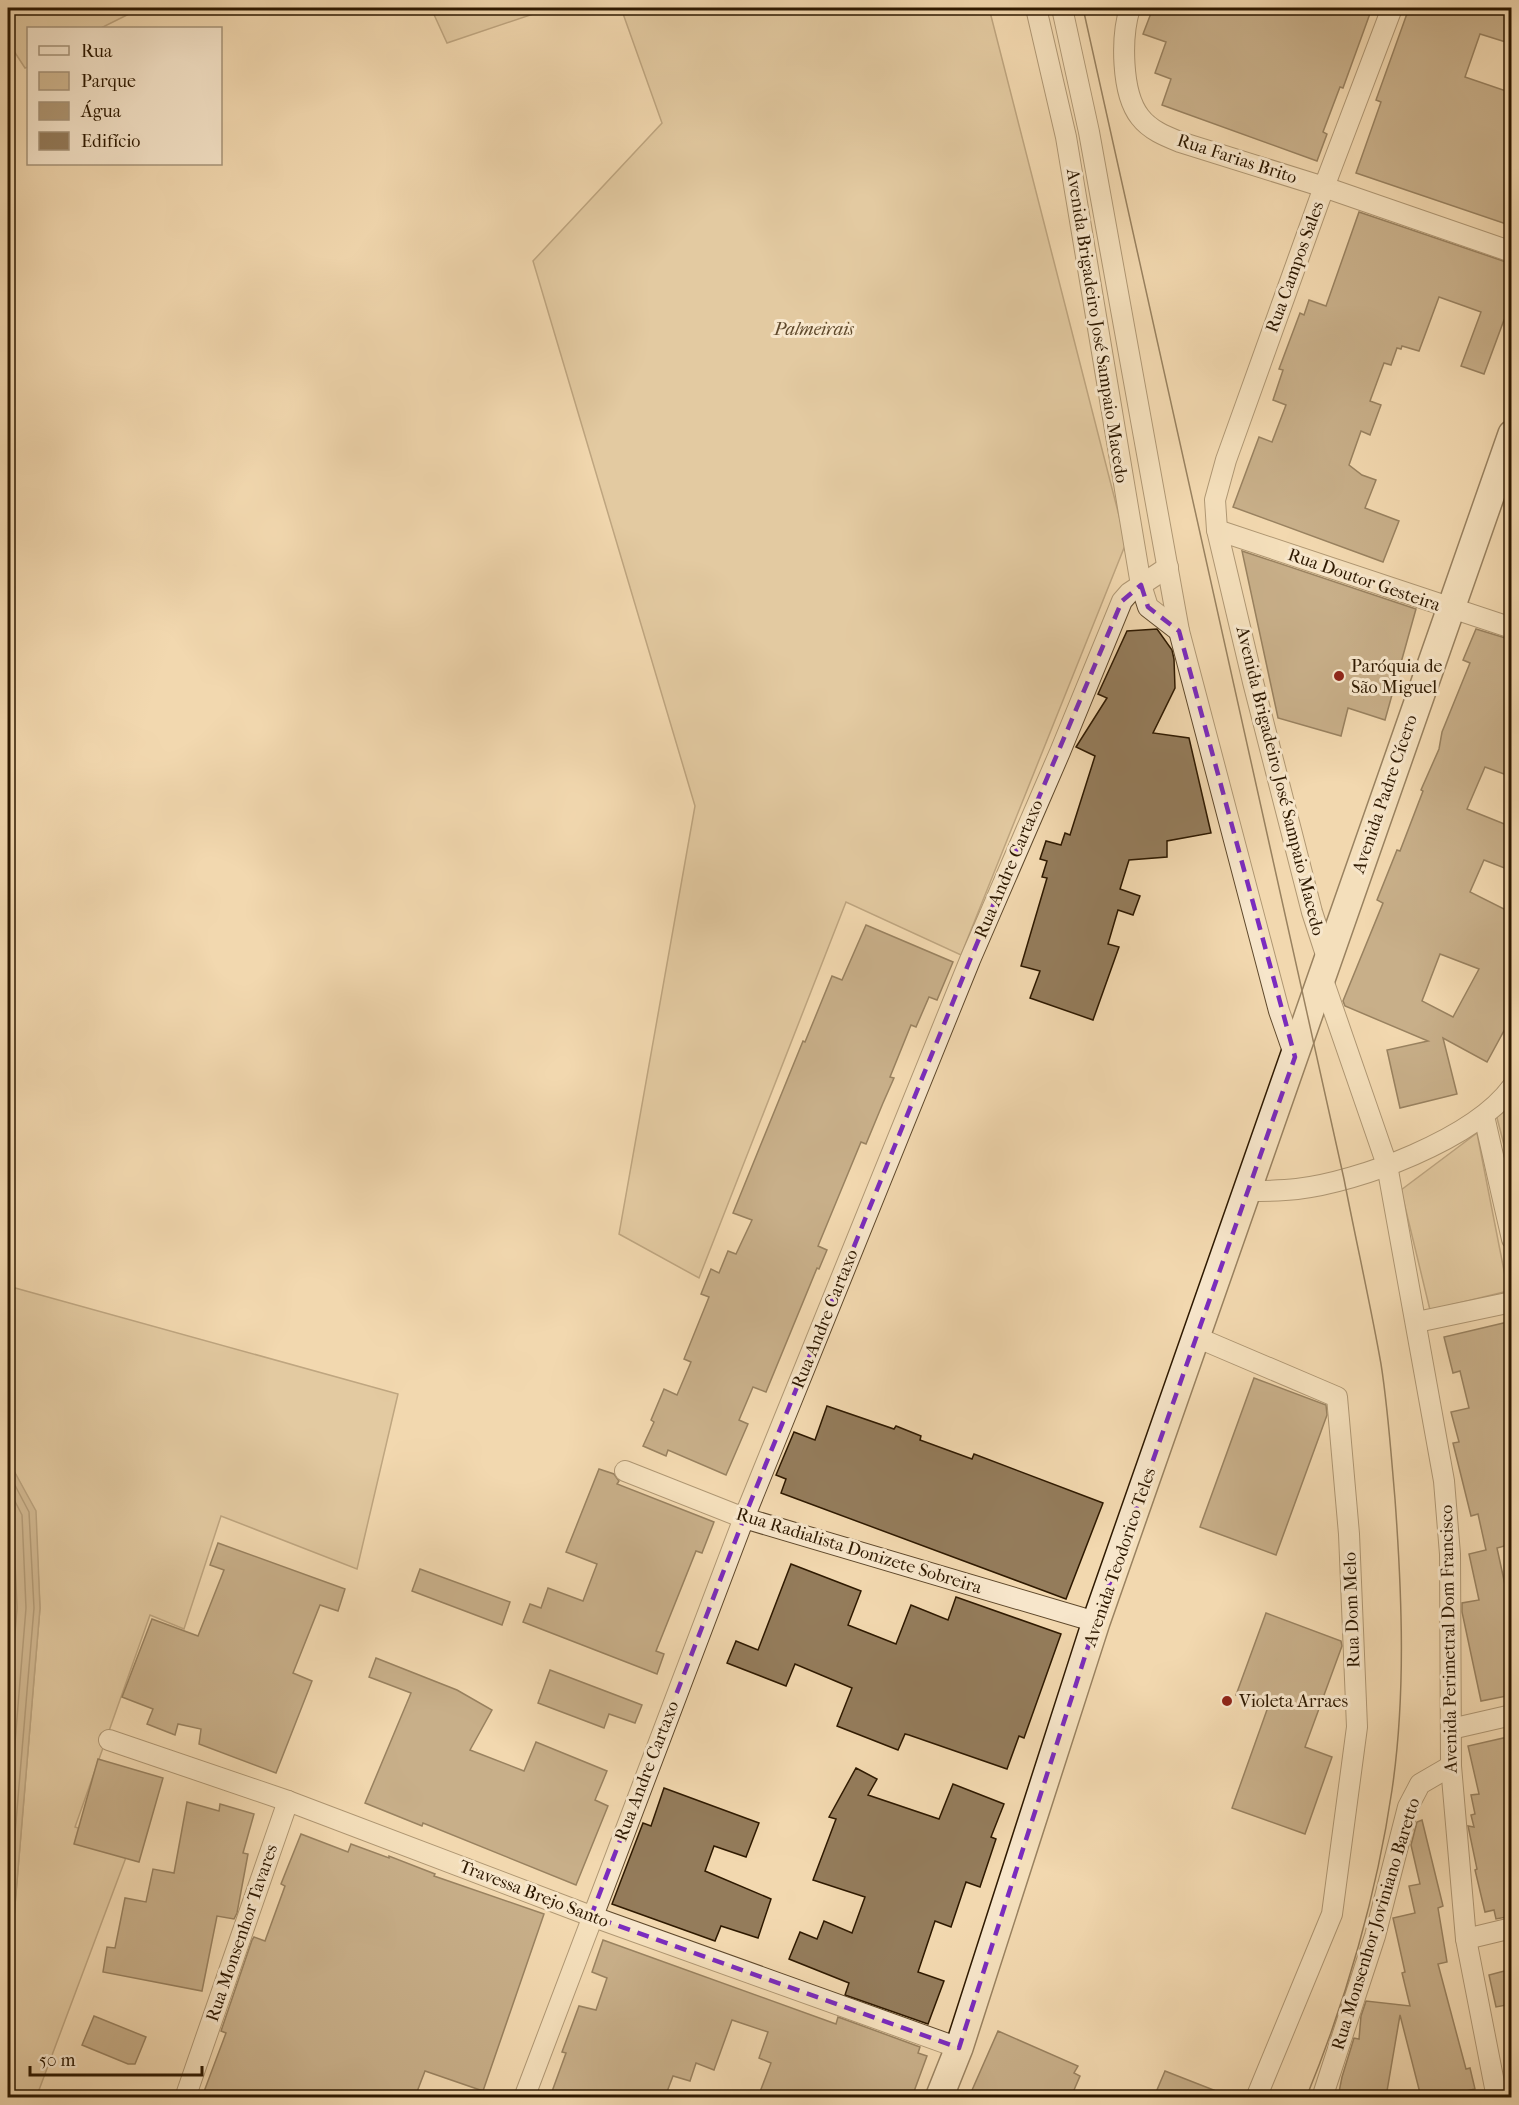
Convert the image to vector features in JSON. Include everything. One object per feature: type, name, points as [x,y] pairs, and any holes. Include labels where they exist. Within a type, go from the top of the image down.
[{"type":"main road","name":"Avenida Padre Cícero","points":[[1308,1019],[1512,434]]},
{"type":"main road","name":"Avenida Teodorico Teles","points":[[939,2097],[959,2048],[1096,1622],[1308,1019]]},
{"type":"street","name":"Avenida Brigadeiro José Sampaio Macedo","points":[[1036,8],[1066,137],[1141,585],[1148,607],[1179,631]]},
{"type":"street","name":"Avenida Brigadeiro José Sampaio Macedo","points":[[1062,8],[1091,144],[1179,631],[1279,1011],[1295,1057]]},
{"type":"street","name":"Rua Farias Brito","points":[[1130,8],[1125,39],[1124,71],[1129,92],[1139,116],[1157,132],[1180,142],[1324,187],[1512,252]]},
{"type":"street","name":"Rua Campos Sales","points":[[1217,530],[1215,500],[1221,474],[1324,187],[1392,8]]},
{"type":"street","name":"Avenida Brigadeiro José Sampaio Macedo","points":[[1217,530],[1325,969]]},
{"type":"street","name":"Rua Doutor Gesteira","points":[[1217,530],[1512,628]]},
{"type":"street","name":"Rua Andre Cartaxo","points":[[524,2097],[744,1518],[970,960],[1122,601],[1129,592],[1168,567]]},
{"type":"street","name":"Avenida Perimetral Dom Francisco","points":[[1325,969],[1387,1165],[1444,1481],[1450,1554],[1451,1766],[1466,1939],[1494,2097]]},
{"type":"street","points":[[1246,1191],[1297,1189],[1344,1179],[1387,1165],[1435,1144],[1484,1116],[1502,1101],[1512,1087]]},
{"type":"street","points":[[1484,1116],[1512,1239]]},
{"type":"street","points":[[1417,1323],[1512,1302]]},
{"type":"street","name":"Rua Dom Melo","points":[[1196,1337],[1337,1397],[1349,1534],[1357,1727],[1332,1914],[1256,2097]]},
{"type":"street","name":"Rua Radialista Donizete Sobreira","points":[[625,1472],[744,1518],[1096,1622]]},
{"type":"street","points":[[1451,1729],[1512,1715]]},
{"type":"street","name":"Travessa Brejo Santo","points":[[109,1740],[288,1802],[591,1916],[959,2048]]},
{"type":"street","name":"Rua Monsenhor Joviniano Baretto","points":[[1322,2097],[1375,1936],[1407,1808],[1420,1784],[1451,1766]]},
{"type":"street","name":"Rua Monsenhor Tavares","points":[[184,2097],[288,1802]]},
{"type":"street","points":[[1466,1939],[1512,1928]]},
{"type":"highlighted area","points":[[1141,585],[1148,607],[1179,631],[1295,1057],[1096,1622],[959,2048],[591,1916],[744,1518],[970,960],[1122,601]]},
{"type":"green space","points":[[8,8],[141,8],[103,27],[27,27],[27,67],[25,68],[8,42]]},
{"type":"green space","points":[[431,8],[551,8],[447,43]]},
{"type":"green space","name":"Palmeirais","points":[[621,8],[989,8],[1126,543],[961,955],[846,902],[699,1278],[619,1234],[695,806],[533,261],[662,123]]},
{"type":"green space","points":[[1511,1102],[1511,1172],[1496,1114]]},
{"type":"green space","points":[[1477,1133],[1508,1291],[1430,1310],[1401,1190]]},
{"type":"green space","points":[[8,1286],[398,1394],[357,1569],[221,1516],[184,1629],[150,1615],[75,1827],[131,1844],[36,2098],[8,2097],[8,1988],[40,1608],[35,1511],[8,1460]]},
{"type":"water","points":[[8,1460],[36,1511],[40,1608],[8,1988]]},
{"type":"building","points":[[1153,8],[1372,8],[1343,88],[1340,87],[1323,132],[1327,134],[1317,161],[1162,105],[1171,79],[1155,73],[1166,42],[1143,34]]},
{"type":"building","points":[[1409,8],[1512,8],[1512,44],[1480,34],[1465,77],[1512,93],[1512,226],[1356,173],[1381,102],[1376,100]]},
{"type":"building","points":[[1359,212],[1512,264],[1512,322],[1504,320],[1484,374],[1461,366],[1481,312],[1439,297],[1419,351],[1402,346],[1401,349],[1397,348],[1391,365],[1384,363],[1370,401],[1381,405],[1370,435],[1361,431],[1349,465],[1362,475],[1376,480],[1365,508],[1399,521],[1383,562],[1233,507],[1259,437],[1272,442],[1286,405],[1273,400],[1283,370],[1279,369],[1300,313],[1304,315],[1309,300],[1326,306]]},
{"type":"building","points":[[1242,551],[1416,609],[1385,720],[1348,708],[1341,736],[1278,718]]},
{"type":"building","points":[[1157,629],[1172,650],[1175,688],[1153,733],[1189,738],[1211,833],[1167,841],[1167,857],[1129,860],[1120,889],[1140,896],[1133,915],[1118,910],[1108,944],[1119,947],[1093,1020],[1030,998],[1040,971],[1021,966],[1047,878],[1042,877],[1047,861],[1040,859],[1046,841],[1061,845],[1065,833],[1070,835],[1095,756],[1076,747],[1107,698],[1098,694],[1127,631]]},
{"type":"building","points":[[1476,629],[1512,640],[1512,777],[1485,767],[1467,809],[1512,827],[1512,871],[1484,860],[1470,892],[1512,913],[1512,1016],[1487,1062],[1443,1038],[1457,1094],[1400,1108],[1387,1050],[1428,1041],[1345,1006],[1343,1001],[1383,903],[1377,900],[1397,850],[1400,851],[1423,791],[1421,790],[1439,749],[1442,732],[1470,663],[1463,660]],"holes":[[[1440,954],[1479,969],[1453,1017],[1422,1001]]]},
{"type":"building","points":[[866,925],[953,962],[937,1000],[929,997],[916,1027],[911,1025],[890,1077],[894,1078],[866,1144],[861,1142],[818,1246],[827,1250],[819,1269],[817,1268],[766,1392],[753,1387],[739,1420],[748,1424],[726,1475],[668,1450],[666,1456],[643,1446],[654,1422],[651,1420],[664,1389],[677,1395],[691,1362],[684,1359],[709,1297],[701,1294],[711,1269],[719,1273],[728,1251],[736,1254],[752,1220],[733,1213],[803,1041],[805,1042],[832,976],[842,980]]},
{"type":"building","points":[[1512,1321],[1512,1544],[1497,1548],[1507,1594],[1512,1593],[1512,1695],[1481,1701],[1462,1603],[1479,1600],[1469,1554],[1486,1550],[1478,1514],[1471,1516],[1453,1443],[1459,1442],[1451,1412],[1469,1408],[1460,1371],[1453,1373],[1444,1337]]},
{"type":"building","points":[[1254,1378],[1326,1405],[1327,1415],[1276,1555],[1200,1527]]},
{"type":"building","points":[[827,1406],[894,1429],[896,1426],[921,1436],[920,1440],[972,1459],[974,1454],[1103,1503],[1066,1599],[781,1493],[786,1479],[776,1475],[794,1432],[815,1440]]},
{"type":"building","points":[[599,1469],[614,1474],[619,1481],[617,1484],[714,1522],[702,1553],[696,1551],[656,1651],[664,1654],[657,1674],[523,1622],[530,1604],[541,1608],[548,1588],[583,1601],[597,1564],[566,1552]]},
{"type":"building","points":[[218,1543],[345,1589],[338,1611],[320,1605],[293,1673],[312,1681],[276,1773],[199,1744],[201,1729],[178,1724],[175,1735],[147,1724],[153,1709],[122,1697],[152,1619],[198,1636],[224,1570],[210,1565]]},
{"type":"building","points":[[791,1564],[861,1591],[848,1625],[896,1644],[911,1605],[948,1620],[956,1597],[1061,1634],[1024,1738],[1019,1736],[1007,1769],[909,1735],[905,1734],[898,1750],[837,1726],[852,1688],[795,1664],[786,1686],[727,1663],[736,1641],[758,1650]]},
{"type":"building","points":[[420,1569],[510,1602],[502,1625],[412,1591]]},
{"type":"building","points":[[1266,1613],[1341,1641],[1342,1646],[1305,1747],[1332,1757],[1305,1834],[1232,1808],[1268,1707],[1236,1695]]},
{"type":"building","points":[[376,1658],[457,1690],[492,1710],[470,1750],[524,1771],[536,1742],[607,1771],[595,1800],[608,1806],[576,1885],[423,1823],[422,1826],[365,1803],[411,1693],[369,1677]]},
{"type":"building","points":[[550,1670],[642,1705],[635,1723],[609,1714],[604,1728],[538,1703]]},
{"type":"building","points":[[1512,1736],[1512,1916],[1496,1919],[1494,1910],[1485,1912],[1475,1870],[1477,1869],[1468,1826],[1474,1827],[1471,1815],[1475,1814],[1471,1795],[1479,1794],[1468,1746]]},
{"type":"building","points":[[98,1759],[163,1778],[139,1862],[74,1844]]},
{"type":"building","points":[[856,1768],[877,1779],[868,1795],[939,1819],[953,1784],[1004,1804],[991,1837],[996,1839],[980,1887],[966,1882],[951,1927],[935,1921],[918,1972],[944,1981],[928,2024],[845,1995],[849,1983],[789,1959],[800,1932],[817,1939],[824,1921],[852,1933],[865,1897],[813,1880],[836,1819],[829,1817]]},
{"type":"building","points":[[664,1788],[759,1823],[746,1857],[714,1846],[705,1871],[771,1899],[758,1938],[721,1926],[715,1941],[612,1904],[643,1823],[651,1826]]},
{"type":"building","points":[[187,1802],[219,1811],[220,1804],[254,1814],[243,1853],[248,1854],[237,1913],[234,1919],[217,1916],[202,1991],[103,1972],[107,1947],[115,1948],[125,1898],[146,1902],[153,1869],[174,1873]]},
{"type":"building","points":[[1422,1820],[1443,1906],[1438,1908],[1447,1962],[1438,1964],[1466,2069],[1470,2068],[1475,2089],[1439,2097],[1421,2097],[1400,2015],[1386,2097],[1338,2097],[1354,2038],[1359,2039],[1361,2016],[1366,2001],[1410,2006],[1393,1918],[1415,1913],[1409,1886],[1420,1884],[1411,1845],[1417,1822]]},
{"type":"building","points":[[301,1834],[348,1852],[351,1844],[389,1858],[389,1856],[435,1874],[434,1876],[544,1914],[483,2091],[425,2071],[415,2097],[202,2097],[226,2033],[221,2031],[252,1940],[254,1937],[265,1941],[285,1886],[281,1884]]},
{"type":"building","points":[[603,1940],[836,2024],[838,2017],[920,2047],[918,2053],[927,2056],[912,2097],[758,2097],[771,2063],[759,2058],[768,2032],[732,2020],[714,2070],[696,2063],[690,2081],[673,2076],[665,2097],[550,2097],[566,2053],[562,2052],[579,2006],[596,2010],[607,1978],[592,1972]]},
{"type":"building","points":[[1512,1969],[1512,2004],[1496,2007],[1489,1975]]},
{"type":"building","points":[[94,2016],[146,2037],[135,2064],[128,2064],[82,2045]]},
{"type":"building","points":[[998,2031],[1078,2066],[1074,2073],[1080,2076],[1071,2097],[969,2097]]},
{"type":"building","points":[[1165,2071],[1229,2096],[1229,2097],[1154,2097]]},
{"type":"tram line","points":[[1083,8],[1344,1179],[1377,1341],[1387,1414],[1395,1499],[1401,1608],[1401,1681],[1392,1790],[1369,1907],[1347,1985],[1306,2098]]},
{"type":"place","name":"Paróquia de São Miguel","points":[[1339,676]]},
{"type":"place","name":"Violeta Arraes","points":[[1227,1701]]}]
